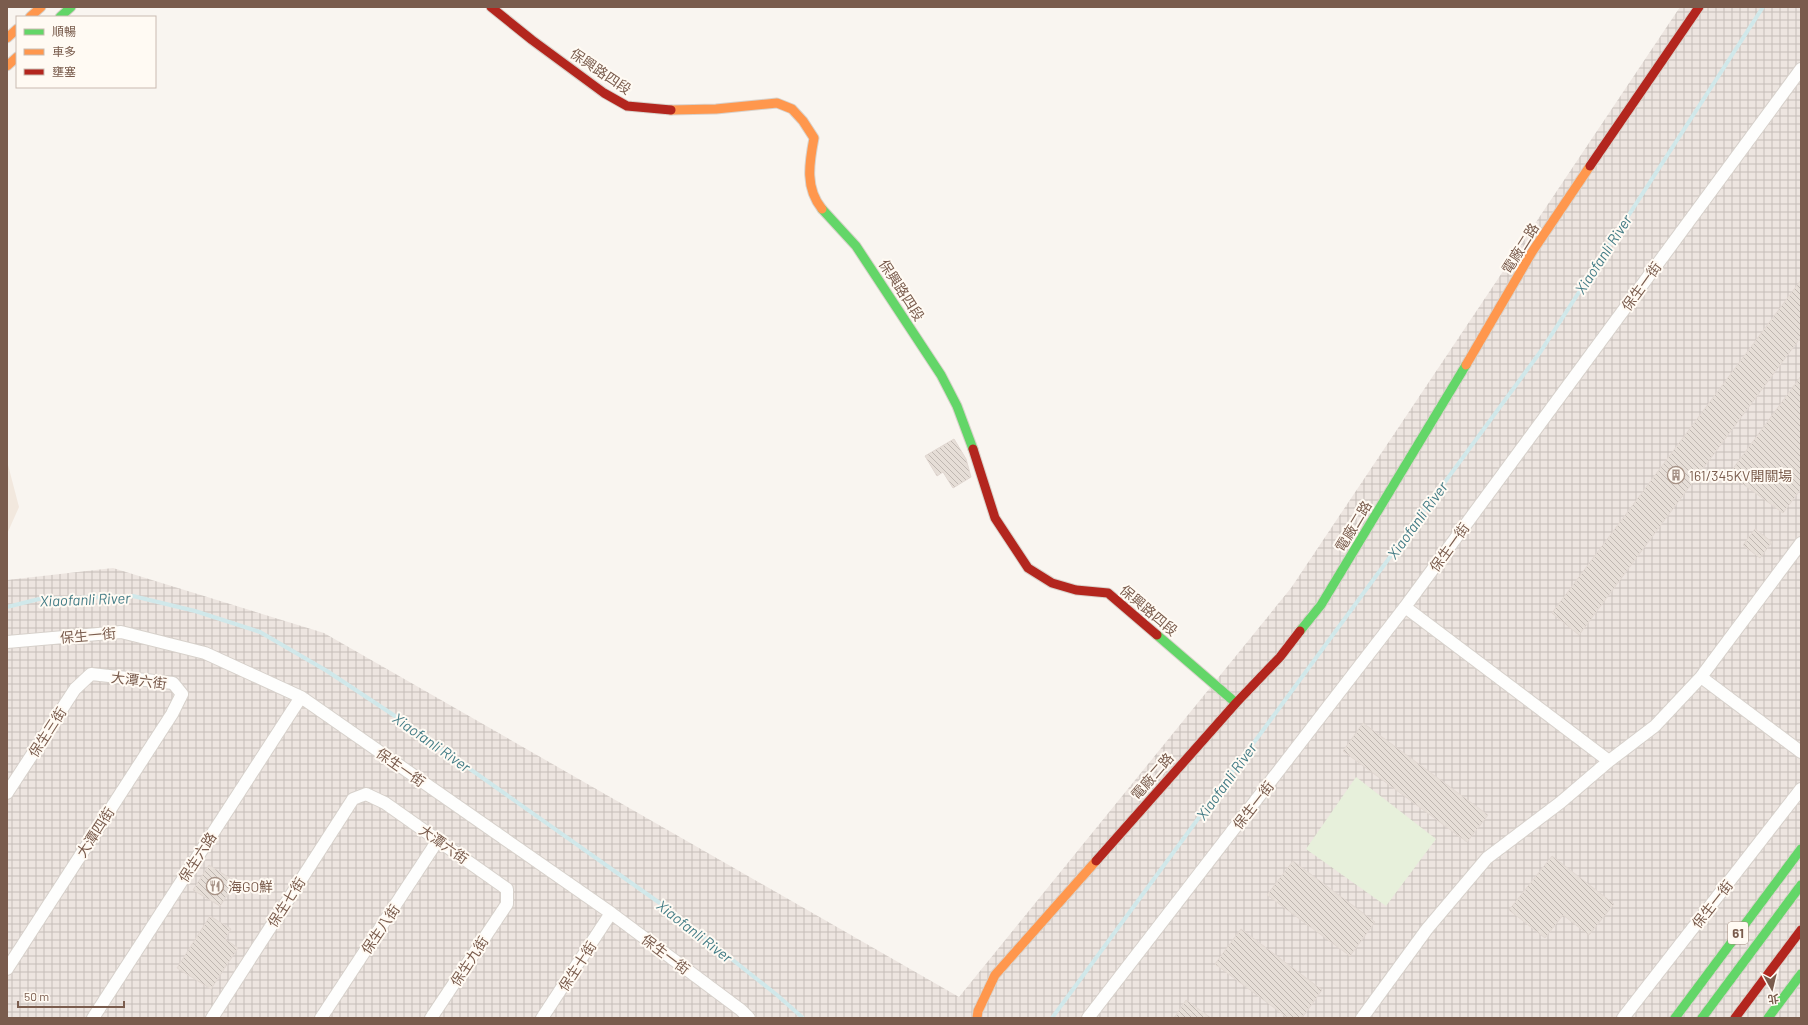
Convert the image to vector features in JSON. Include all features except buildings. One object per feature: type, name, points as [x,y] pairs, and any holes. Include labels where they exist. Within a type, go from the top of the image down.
[{"type":"main road","points":[[31,16],[41,7]]},
{"type":"main road","points":[[61,16],[71,7]]},
{"type":"main road","name":"保興路四段","points":[[491,7],[532,40],[604,93],[628,106],[662,110],[716,109],[777,103],[792,109],[803,121],[814,138],[809,164],[809,178],[813,196],[821,208],[856,246],[941,375],[956,406],[974,452],[995,518],[1028,568],[1052,583],[1076,590],[1108,593],[1236,703]]},
{"type":"main road","name":"電廠二路","points":[[977,1018],[978,1012],[995,975],[1236,703],[1280,657],[1321,605],[1457,381],[1532,252],[1700,7]]},
{"type":"main road","points":[[7,38],[16,30]]},
{"type":"main road","points":[[7,66],[16,58]]},
{"type":"main road","name":"61","points":[[1675,1018],[1801,849]]},
{"type":"main road","name":"61","points":[[1702,1018],[1801,885]]},
{"type":"main road","points":[[1735,1018],[1801,930]]},
{"type":"main road","points":[[1768,1018],[1801,974]]},
{"type":"street","name":"保生一街","points":[[1088,1018],[1405,607],[1801,69]]},
{"type":"street","points":[[1362,1018],[1427,929],[1487,858],[1561,802],[1609,761],[1655,726],[1701,677],[1801,543]]},
{"type":"street","points":[[1405,607],[1609,761]]},
{"type":"street","name":"保生一街","points":[[7,642],[121,632],[205,653],[301,697],[611,913],[741,1010],[749,1018]]},
{"type":"street","name":"大潭六街","points":[[91,674],[173,683],[182,694]]},
{"type":"street","name":"保生三街","points":[[7,792],[75,689],[91,674]]},
{"type":"street","points":[[1701,677],[1801,752]]},
{"type":"street","name":"大潭四街","points":[[7,969],[172,714],[182,694]]},
{"type":"street","name":"保生六路","points":[[93,1018],[301,697]]},
{"type":"street","name":"保生一街","points":[[1623,1018],[1801,789]]},
{"type":"street","name":"大潭六街","points":[[366,794],[385,802],[507,889],[507,904]]},
{"type":"street","name":"保生七街","points":[[212,1018],[353,798],[366,794]]},
{"type":"street","name":"保生八街","points":[[321,1018],[438,840]]},
{"type":"street","name":"保生九街","points":[[431,1018],[507,904]]},
{"type":"street","name":"保生十街","points":[[542,1018],[611,913]]},
{"type":"shaded area","points":[[1680,7],[1801,7],[1801,1018],[7,1018],[7,580],[113,568],[324,633],[959,997],[1291,588]]},
{"type":"shaded area","points":[[7,461],[19,507],[7,534]]},
{"type":"green space","points":[[1356,777],[1436,839],[1386,906],[1306,849]]},
{"type":"waterway","name":"Xiaofanli River","points":[[1052,1018],[1541,351],[1763,7]]},
{"type":"waterway","name":"Xiaofanli River","points":[[7,607],[39,599],[133,596],[195,611],[260,632],[327,671],[395,716],[671,911],[777,995],[803,1018]]},
{"type":"traffic: fast","points":[[61,16],[71,7]]},
{"type":"traffic: fast","points":[[822,209],[856,246],[941,375],[957,406],[973,449]]},
{"type":"traffic: fast","points":[[1300,631],[1321,605],[1466,365]]},
{"type":"traffic: fast","points":[[1157,635],[1236,703]]},
{"type":"traffic: fast","points":[[1675,1018],[1801,849]]},
{"type":"traffic: fast","points":[[1702,1018],[1801,885]]},
{"type":"traffic: fast","points":[[1768,1018],[1801,974]]},
{"type":"traffic: slow","points":[[31,16],[41,7]]},
{"type":"traffic: slow","points":[[7,38],[16,30]]},
{"type":"traffic: slow","points":[[7,66],[16,58]]},
{"type":"traffic: slow","points":[[671,110],[716,109],[777,103],[792,109],[803,121],[814,138],[810,166],[811,184],[813,193],[822,209]]},
{"type":"traffic: slow","points":[[1466,365],[1532,252],[1590,166]]},
{"type":"traffic: slow","points":[[977,1018],[978,1011],[995,975],[1096,861]]},
{"type":"traffic: jam","points":[[491,7],[532,40],[604,93],[627,106],[671,110]]},
{"type":"traffic: jam","points":[[1590,166],[1699,7]]},
{"type":"traffic: jam","points":[[973,449],[995,518],[1028,568],[1052,583],[1076,590],[1108,593],[1157,635]]},
{"type":"traffic: jam","points":[[1096,861],[1236,703],[1280,657],[1300,631]]},
{"type":"traffic: jam","points":[[1735,1018],[1801,930]]},
{"type":"place","name":"161/345KV開關場","points":[[1676,475]]},
{"type":"place","name":"海GO鮮","points":[[215,886]]}]
